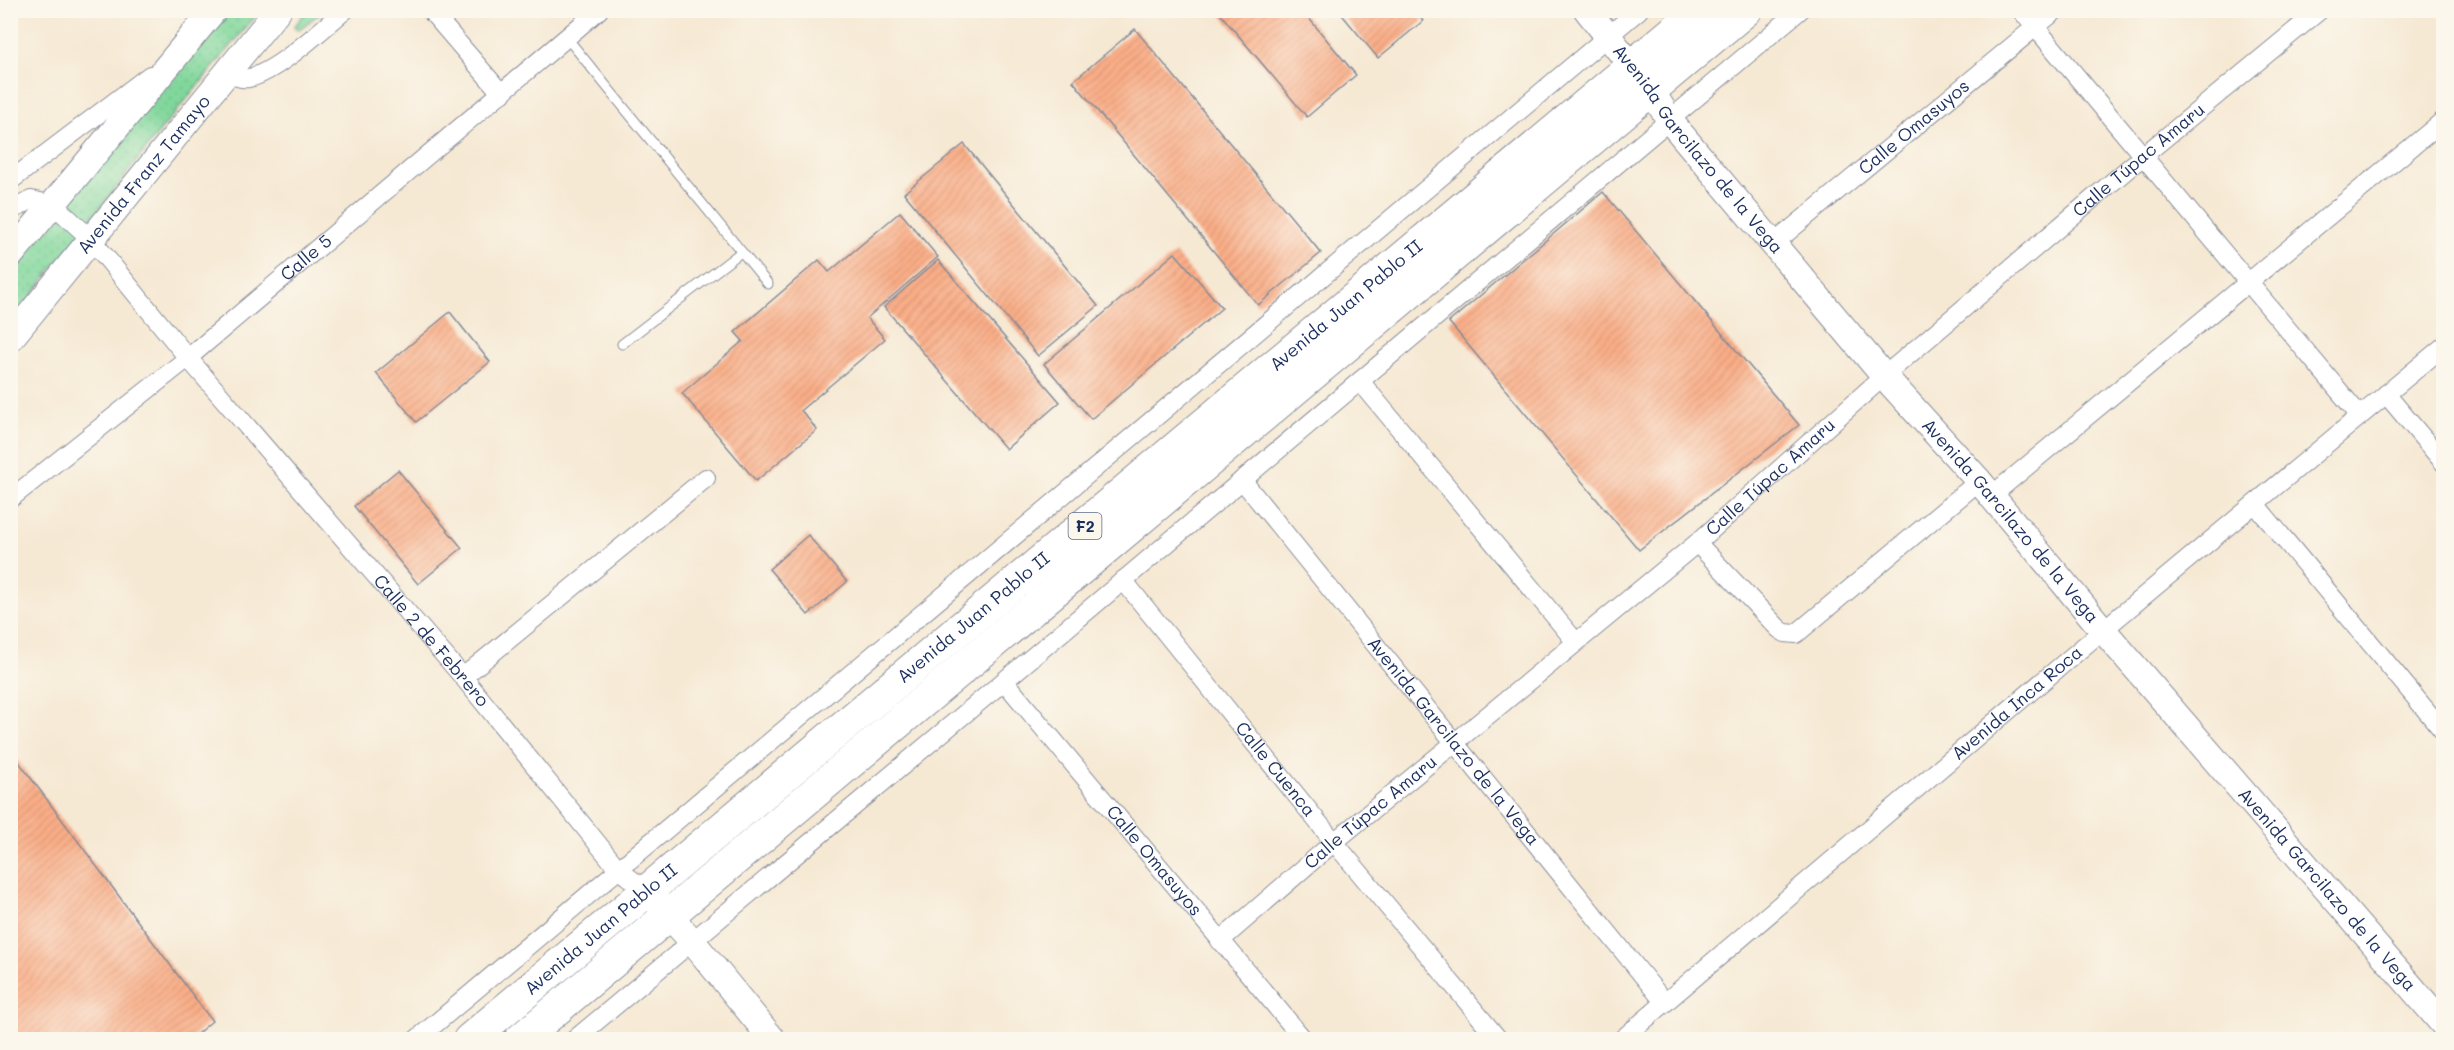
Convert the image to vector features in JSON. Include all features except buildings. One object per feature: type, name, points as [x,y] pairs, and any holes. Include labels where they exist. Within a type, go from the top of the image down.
[{"type":"highway","name":"Avenida Juan Pablo II","points":[[520,1040],[670,915],[1642,78],[1699,10]]},
{"type":"highway","name":"Avenida Juan Pablo II","points":[[469,1040],[1642,78],[1746,10]]},
{"type":"street","points":[[10,256],[214,10]]},
{"type":"street","name":"Avenida Franz Tamayo","points":[[10,339],[278,10]]},
{"type":"street","points":[[227,73],[241,78],[251,78],[278,65],[345,10]]},
{"type":"street","points":[[430,10],[502,94]]},
{"type":"street","name":"Calle 5","points":[[10,499],[188,358],[599,10]]},
{"type":"street","name":"Avenida Garcilazo de la Vega","points":[[1587,10],[1642,78],[1670,121],[1884,376],[1985,489],[2103,630],[2444,1025]]},
{"type":"street","name":"Avenida Juan Pablo II","points":[[416,1040],[1639,10]]},
{"type":"street","points":[[574,1040],[1800,10]]},
{"type":"street","points":[[2021,10],[2360,416]]},
{"type":"street","name":"Calle Omasuyos","points":[[1773,244],[2056,10]]},
{"type":"street","name":"Calle Túpac Amaru","points":[[1220,941],[1334,842],[1456,743],[1575,641],[1697,543],[1884,376],[2143,156],[2320,10]]},
{"type":"street","points":[[10,181],[180,52]]},
{"type":"street","points":[[1697,543],[1779,629],[1785,633],[1796,634],[2249,281],[2444,120]]},
{"type":"street","points":[[10,211],[31,200],[54,205]]},
{"type":"street","name":"Calle 2 de Febrero","points":[[54,205],[91,239],[188,358],[463,677],[619,870],[648,892],[670,915],[774,1040]]},
{"type":"street","name":"Avenida Inca Roca","points":[[1621,1040],[2103,630],[2256,505],[2444,346]]},
{"type":"street","points":[[1359,381],[1575,641]]},
{"type":"street","points":[[2386,394],[2444,463]]},
{"type":"street","points":[[463,677],[706,478]]},
{"type":"street","name":"Avenida Garcilazo de la Vega","points":[[1242,480],[1665,1003]]},
{"type":"street","points":[[2256,505],[2444,732]]},
{"type":"street","name":"Calle Cuenca","points":[[1123,580],[1334,842],[1499,1040]]},
{"type":"street","name":"Calle Omasuyos","points":[[1004,681],[1304,1040]]},
{"type":"lane","points":[[567,38],[768,284]]},
{"type":"lane","points":[[622,344],[741,252]]},
{"type":"green space","points":[[307,10],[323,11],[298,30],[294,27]]},
{"type":"green space","points":[[228,11],[260,11],[156,136],[11,322],[11,259]]}]
